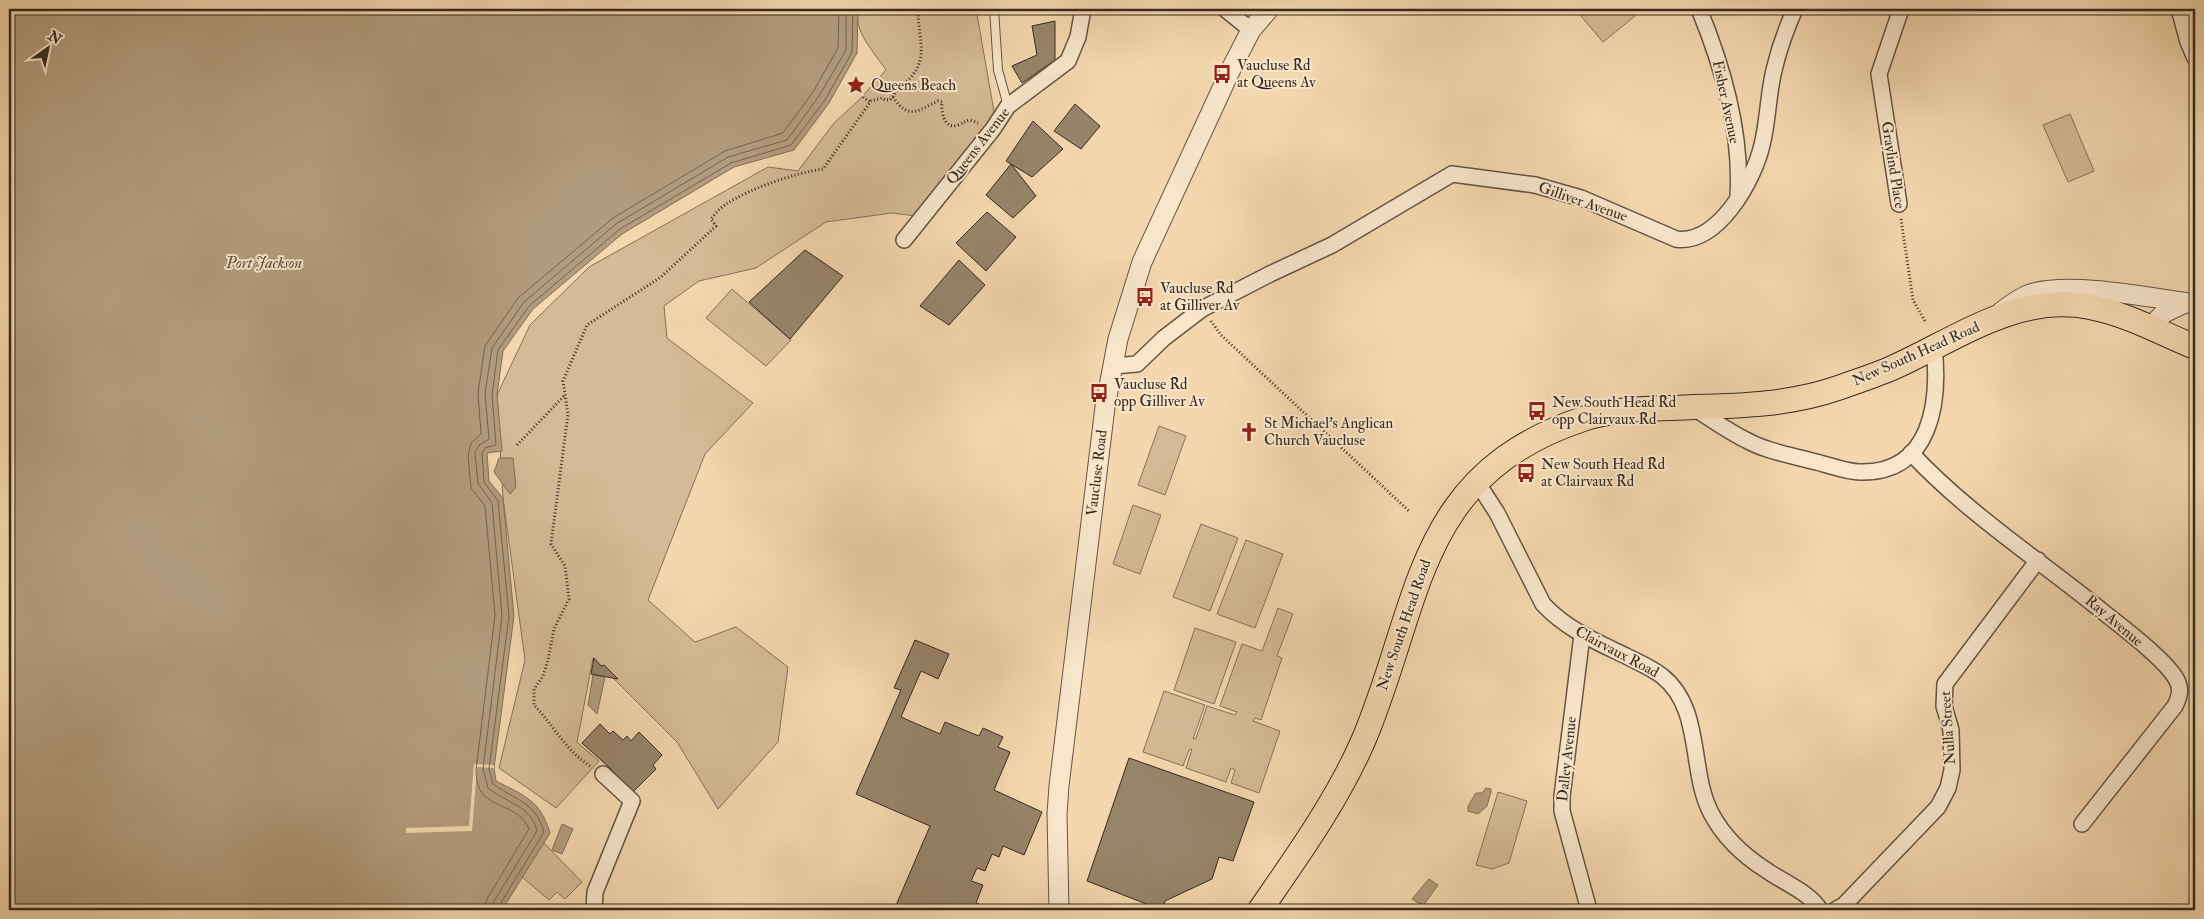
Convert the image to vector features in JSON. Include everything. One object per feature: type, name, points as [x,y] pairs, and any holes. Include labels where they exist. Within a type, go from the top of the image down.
[{"type":"main road","name":"New South Head Road","points":[[1260,910],[1308,840],[1343,782],[1364,739],[1379,700],[1423,566],[1442,527],[1477,482],[1500,461],[1534,439],[1587,418],[1633,409],[1764,404],[1833,390],[1892,368],[1990,321],[2022,309],[2053,304],[2086,306],[2107,310],[2195,347]]},
{"type":"street","name":"Queens Avenue","points":[[904,240],[993,129],[1008,106],[1068,61],[1078,37],[1083,9]]},
{"type":"street","points":[[1225,9],[1251,30]]},
{"type":"street","name":"Vaucluse Road","points":[[1059,910],[1057,830],[1059,786],[1105,407],[1123,320],[1142,262],[1251,30],[1269,9]]},
{"type":"street","name":"Fisher Avenue","points":[[1700,9],[1721,70],[1730,109],[1738,157],[1738,197]]},
{"type":"street","name":"Gilliver Avenue","points":[[1113,366],[1137,364],[1170,333],[1202,309],[1332,245],[1452,174],[1535,185],[1580,198],[1661,233],[1686,240],[1696,238],[1721,221],[1738,197],[1757,164],[1766,126],[1773,72],[1781,42],[1795,9]]},
{"type":"street","name":"Graylind Place","points":[[1899,204],[1879,74],[1901,9]]},
{"type":"street","points":[[2179,9],[2188,42],[2195,58]]},
{"type":"street","name":"New South Head Road","points":[[1990,321],[2021,298],[2035,293],[2055,290],[2105,292],[2190,304]]},
{"type":"street","points":[[2150,328],[2164,313],[2190,304]]},
{"type":"street","points":[[1693,408],[1748,441],[1778,452],[1859,472],[1888,468],[1910,453],[1922,441],[1926,432],[1935,403],[1936,369],[1934,347]]},
{"type":"street","name":"Ray Avenue","points":[[1910,453],[1950,493],[2038,560],[2134,638],[2168,668],[2176,678],[2180,696],[2174,706],[2082,824]]},
{"type":"street","name":"Clairvaux Road","points":[[1477,482],[1497,513],[1543,604],[1565,624],[1582,635],[1662,676],[1678,693],[1686,712],[1710,812],[1719,827],[1749,858],[1812,900],[1820,910]]},
{"type":"street","name":"Nulla Street","points":[[1835,910],[1844,905],[1938,807],[1948,788],[1952,770],[1951,730],[1944,706],[1945,684],[2038,560]]},
{"type":"street","name":"Dalley Avenue","points":[[1582,635],[1562,796],[1562,811],[1590,910]]},
{"type":"street","points":[[594,910],[595,892],[632,802],[603,774]]},
{"type":"lane","points":[[994,9],[998,70],[1008,106]]},
{"type":"path","points":[[603,774],[572,753],[554,727],[534,705],[534,689],[542,676],[548,660],[554,628],[569,598],[565,566],[551,544],[568,414],[563,381],[587,325],[660,277],[716,226],[711,219],[723,206],[747,193],[806,172],[823,169],[870,102],[893,97],[898,88],[912,79],[920,60],[922,49],[918,9]]},
{"type":"path","points":[[863,97],[870,102]]},
{"type":"path","points":[[893,97],[903,110],[911,112],[920,111],[938,101],[942,102],[943,118],[952,126],[970,120],[993,129]]},
{"type":"path","name":"Graylind Place","points":[[1899,204],[1913,300],[1925,321]]},
{"type":"path","points":[[1202,309],[1221,335],[1410,512]]},
{"type":"path","points":[[517,445],[565,395]]},
{"type":"shaded area","points":[[858,9],[976,9],[995,117],[916,216],[892,213],[826,222],[756,268],[699,281],[664,306],[667,338],[753,403],[705,454],[648,600],[695,642],[736,627],[788,667],[778,742],[718,809],[677,742],[593,658],[577,742],[599,761],[556,808],[499,768],[525,660],[503,498],[497,395],[530,325],[589,267],[768,167],[798,171],[834,123],[859,100],[886,70],[861,33],[857,17]]},
{"type":"shaded area","points":[[1575,9],[1629,9],[1635,16],[1603,42]]},
{"type":"shaded area","points":[[2070,114],[2094,171],[2068,182],[2043,125]]},
{"type":"shaded area","points":[[732,289],[791,340],[766,366],[706,318]]},
{"type":"shaded area","points":[[1159,426],[1186,436],[1165,495],[1138,485]]},
{"type":"shaded area","points":[[1133,505],[1161,515],[1140,574],[1113,564]]},
{"type":"shaded area","points":[[1201,524],[1238,538],[1210,611],[1173,597]]},
{"type":"shaded area","points":[[1246,540],[1283,554],[1255,628],[1217,614]]},
{"type":"shaded area","points":[[1278,608],[1293,614],[1277,656],[1282,658],[1261,720],[1255,718],[1253,721],[1280,731],[1259,793],[1231,783],[1235,770],[1231,768],[1226,782],[1186,768],[1192,749],[1189,750],[1183,766],[1143,752],[1164,691],[1205,705],[1193,739],[1196,738],[1207,706],[1235,715],[1237,712],[1220,706],[1242,644],[1262,651]]},
{"type":"shaded area","points":[[1195,628],[1236,642],[1214,704],[1174,690]]},
{"type":"shaded area","points":[[1498,792],[1527,801],[1509,863],[1492,869],[1476,865]]},
{"type":"shaded area","points":[[543,842],[582,882],[565,899],[557,892],[549,900],[522,877]]},
{"type":"water","name":"Port Jackson","points":[[9,9],[858,9],[857,53],[829,103],[794,150],[734,167],[622,234],[533,309],[503,351],[497,395],[502,451],[487,453],[489,481],[503,498],[514,616],[494,768],[496,781],[523,795],[536,806],[546,822],[550,833],[502,910],[9,910]]},
{"type":"water","points":[[499,458],[513,458],[516,487],[510,494],[494,472]]},
{"type":"water","points":[[593,675],[605,677],[597,714],[588,705]]},
{"type":"water","points":[[1486,788],[1491,789],[1487,806],[1478,814],[1468,811],[1468,806],[1476,793],[1482,793]]},
{"type":"water","points":[[562,824],[573,829],[562,854],[552,850]]},
{"type":"water","points":[[1429,879],[1438,885],[1423,906],[1412,899]]},
{"type":"pier","points":[[474,764],[494,765],[494,768],[477,767],[472,831],[406,833],[406,828],[469,826]]},
{"type":"building","points":[[1055,21],[1055,60],[1022,83],[1012,66],[1037,55],[1032,26]]},
{"type":"building","points":[[1075,104],[1100,126],[1081,149],[1054,131]]},
{"type":"building","points":[[1033,121],[1063,149],[1032,177],[1006,161]]},
{"type":"building","points":[[1011,164],[1036,196],[1013,218],[986,195]]},
{"type":"building","points":[[987,212],[1016,237],[986,271],[956,243]]},
{"type":"building","points":[[805,250],[843,276],[790,339],[749,302]]},
{"type":"building","points":[[959,260],[985,285],[949,325],[920,306]]},
{"type":"building","points":[[915,640],[949,654],[938,679],[921,671],[901,717],[940,734],[945,722],[979,736],[983,728],[1003,737],[998,747],[1010,752],[994,790],[1042,812],[1024,855],[1003,846],[999,857],[992,854],[985,871],[977,868],[971,881],[983,885],[976,903],[994,910],[894,910],[930,826],[856,794],[901,690],[894,688]]},
{"type":"building","points":[[594,658],[601,666],[604,665],[618,679],[591,674]]},
{"type":"building","points":[[600,724],[610,734],[613,731],[623,740],[627,736],[631,741],[639,732],[662,755],[653,765],[656,769],[632,793],[610,768],[582,743]]},
{"type":"building","points":[[1129,758],[1254,802],[1233,861],[1219,857],[1212,879],[1165,901],[1162,910],[1087,881]]},
{"type":"place","name":"Vaucluse Rd at Queens Av","points":[[1222,74]]},
{"type":"place","name":"Queens Beach","points":[[856,85]]},
{"type":"place","name":"Vaucluse Rd at Gilliver Av","points":[[1145,297]]},
{"type":"place","name":"Vaucluse Rd opp Gilliver Av","points":[[1099,393]]},
{"type":"place","name":"New South Head Rd opp Clairvaux Rd","points":[[1537,411]]},
{"type":"place","name":"St Michael’s Anglican Church Vaucluse","points":[[1249,432]]},
{"type":"place","name":"New South Head Rd at Clairvaux Rd","points":[[1526,473]]}]
